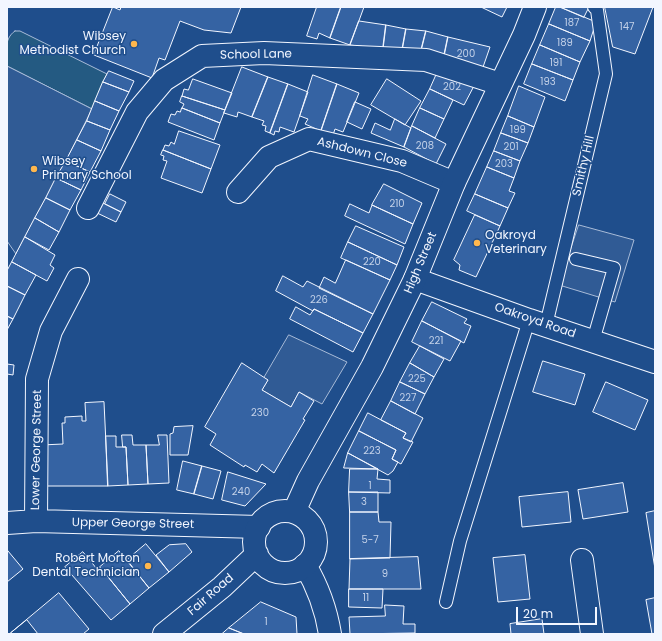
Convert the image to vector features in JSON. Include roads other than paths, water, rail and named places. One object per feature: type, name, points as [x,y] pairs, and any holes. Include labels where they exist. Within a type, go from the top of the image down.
[{"type":"street","name":"High Street","points":[[294,512],[308,481],[372,367],[415,279],[454,183],[524,35],[535,7]]},
{"type":"street","name":"School Lane","points":[[88,208],[137,112],[164,80],[202,56],[264,53],[426,60],[500,84]]},
{"type":"street","name":"Ashdown Close","points":[[238,192],[269,157],[309,140],[402,161],[454,183]]},
{"type":"street","name":"Lower George Street","points":[[36,521],[37,379],[51,331],[78,279]]},
{"type":"street","name":"Oakroyd Road","points":[[415,279],[538,323],[655,362]]},
{"type":"street","points":[[284,511],[294,512],[303,516],[311,524],[315,533],[316,544],[314,553],[305,565],[292,572],[272,570],[264,564],[257,554],[255,536],[258,527],[273,513],[284,511]]},
{"type":"street","name":"Upper George Street","points":[[7,523],[36,521],[258,527]]},
{"type":"street","name":"Fair Road","points":[[164,634],[217,591],[257,554]]},
{"type":"street","points":[[582,560],[592,634]]},
{"type":"street","points":[[305,565],[323,602],[330,634]]},
{"type":"lane","name":"Smithy Hill","points":[[446,602],[460,541],[538,323],[606,74],[597,10],[594,7]]},
{"type":"lane","points":[[576,259],[614,268],[593,341]]},
{"type":"place","name":"Wibsey Methodist Church","points":[[134,44]]},
{"type":"place","name":"Wibsey Primary School","points":[[34,169]]},
{"type":"place","name":"Oakroyd Veterinary","points":[[477,243]]},
{"type":"place","name":"Robert Morton Dental Technician","points":[[148,566]]}]
